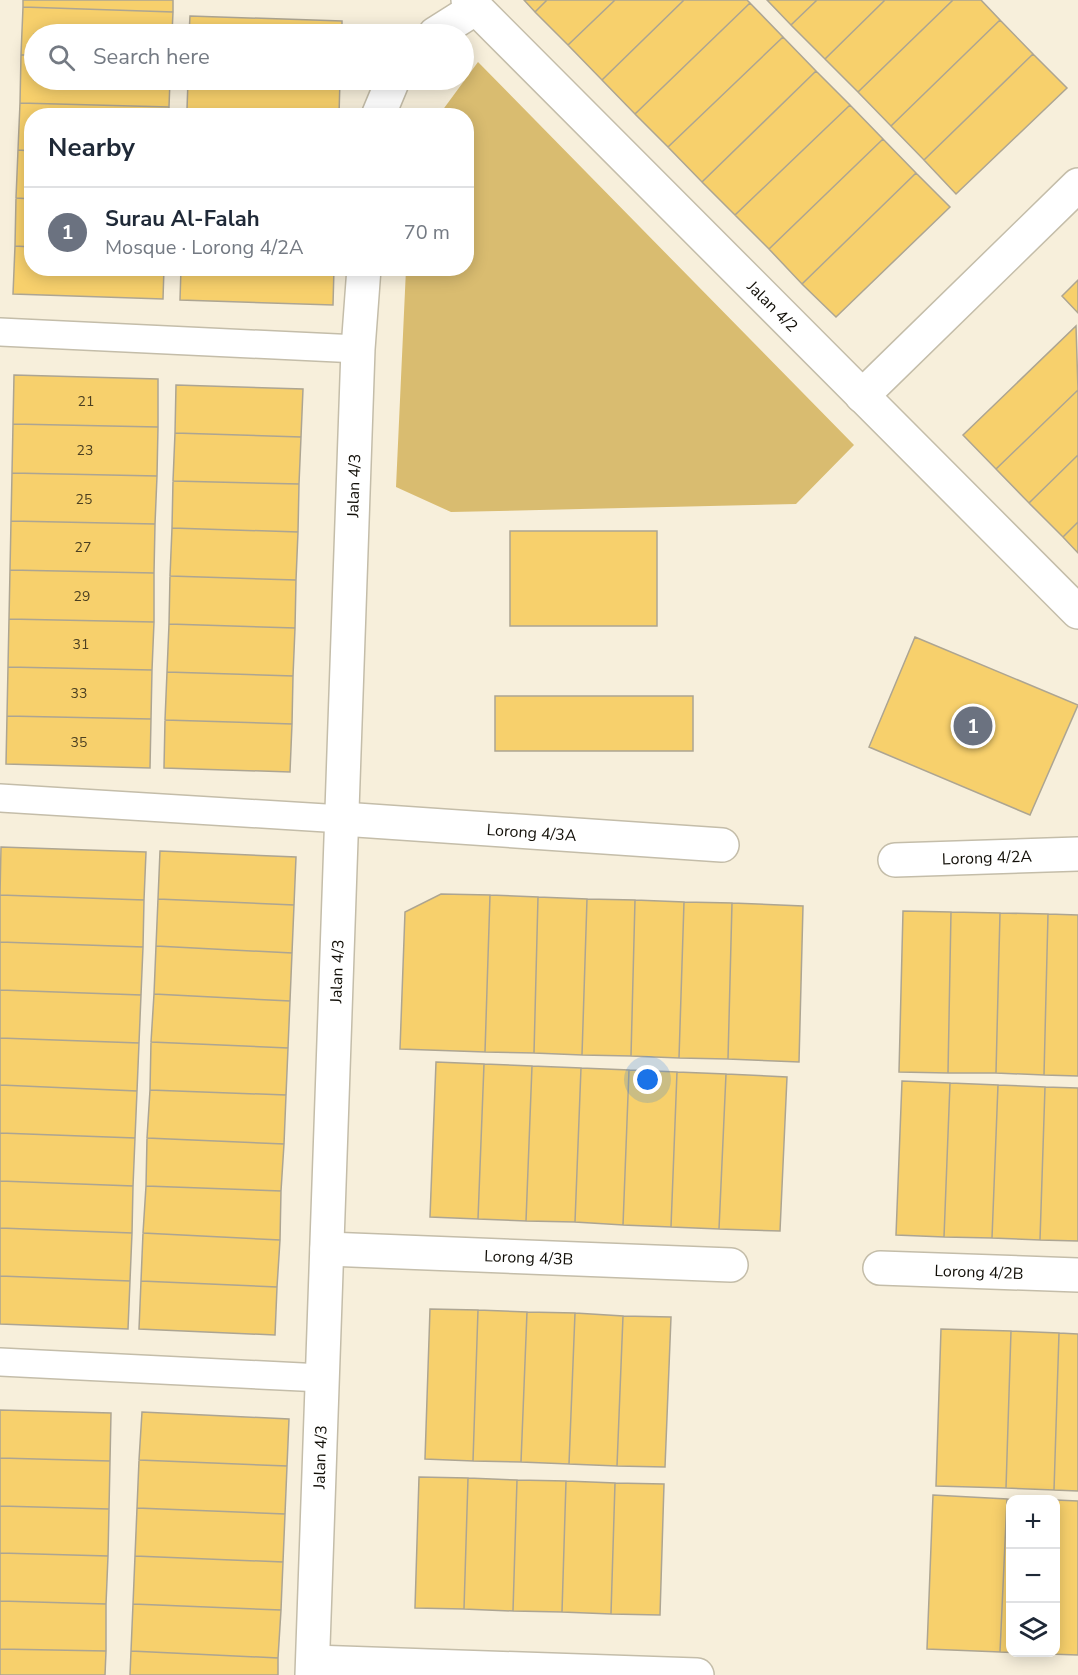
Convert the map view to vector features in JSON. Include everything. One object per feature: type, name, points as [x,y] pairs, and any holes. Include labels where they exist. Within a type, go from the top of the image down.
[{"type":"street","points":[[447,24],[472,4]]},
{"type":"street","name":"Jalan 4/2","points":[[472,4],[1078,612]]},
{"type":"street","points":[[381,108],[389,90]]},
{"type":"street","points":[[862,396],[1078,186]]},
{"type":"street","name":"Jalan 4/3","points":[[313,1668],[358,349],[363,276]]},
{"type":"street","name":"Lorong 4/3A","points":[[342,819],[722,845]]},
{"type":"street","name":"Lorong 4/2A","points":[[895,860],[1078,854]]},
{"type":"street","name":"Lorong 4/3B","points":[[327,1249],[731,1265]]},
{"type":"street","name":"Lorong 4/2B","points":[[880,1268],[1078,1275]]},
{"type":"street","points":[[313,1668],[697,1675]]},
{"type":"lane","points":[[0,332],[358,349]]},
{"type":"lane","points":[[0,798],[342,819]]},
{"type":"lane","points":[[0,1362],[322,1378]]},
{"type":"shaded area","points":[[478,62],[854,445],[796,504],[451,512],[396,487],[406,276],[474,276],[474,108],[444,108],[457,90],[474,90],[474,67]]},
{"type":"building","points":[[23,0],[173,0],[173,12],[23,7]]},
{"type":"building","points":[[524,0],[547,0],[535,12]]},
{"type":"building","points":[[547,0],[615,0],[568,45],[535,12]]},
{"type":"building","points":[[615,0],[684,0],[602,80],[568,45]]},
{"type":"building","points":[[684,0],[747,0],[750,3],[635,114],[602,80]]},
{"type":"building","points":[[767,0],[817,0],[791,25]]},
{"type":"building","points":[[817,0],[885,0],[825,59],[791,25]]},
{"type":"building","points":[[885,0],[953,0],[858,92],[825,59]]},
{"type":"building","points":[[953,0],[981,0],[1000,20],[891,126],[858,92]]},
{"type":"building","points":[[750,3],[783,37],[668,147],[635,114]]},
{"type":"building","points":[[23,7],[173,12],[172,24],[24,24],[24,55],[21,55]]},
{"type":"building","points":[[190,16],[342,21],[342,24],[190,24]]},
{"type":"building","points":[[1000,20],[1033,54],[924,160],[891,126]]},
{"type":"building","points":[[783,37],[816,71],[702,182],[668,147]]},
{"type":"building","points":[[1033,54],[1067,88],[956,194],[924,160]]},
{"type":"building","points":[[21,55],[24,55],[24,90],[170,90],[169,107],[20,103]]},
{"type":"building","points":[[816,71],[850,105],[735,215],[702,182]]},
{"type":"building","points":[[188,90],[340,90],[339,108],[187,108]]},
{"type":"building","points":[[20,103],[169,107],[24,108],[24,150],[18,150]]},
{"type":"building","points":[[850,105],[883,139],[769,249],[735,215]]},
{"type":"building","points":[[883,139],[916,173],[802,284],[769,249]]},
{"type":"building","points":[[18,150],[24,150],[24,198],[16,198]]},
{"type":"building","points":[[916,173],[950,207],[836,317],[802,284]]},
{"type":"building","points":[[16,198],[24,198],[24,247],[15,246]]},
{"type":"building","points":[[15,246],[24,247],[24,276],[164,276],[163,299],[13,294]]},
{"type":"building","points":[[181,276],[334,276],[333,305],[180,300]]},
{"type":"building","points":[[1078,280],[1078,313],[1062,296]]},
{"type":"building","points":[[1076,326],[1078,390],[996,469],[963,435]]},
{"type":"building","points":[[14,375],[158,379],[158,427],[13,424]]},
{"type":"building","points":[[176,385],[303,389],[301,437],[175,433]]},
{"type":"building","points":[[1078,390],[1078,455],[1029,503],[996,469]]},
{"type":"building","points":[[13,424],[158,427],[157,476],[12,473]]},
{"type":"building","points":[[175,433],[301,437],[299,484],[173,481]]},
{"type":"building","points":[[1078,455],[1078,522],[1063,537],[1029,503]]},
{"type":"building","points":[[12,473],[157,476],[155,524],[11,521]]},
{"type":"building","points":[[173,481],[299,484],[298,532],[172,528]]},
{"type":"building","points":[[11,521],[155,524],[154,573],[10,570]]},
{"type":"building","points":[[1078,522],[1078,553],[1063,537]]},
{"type":"building","points":[[172,528],[298,532],[296,580],[170,576]]},
{"type":"building","points":[[510,531],[657,531],[657,626],[510,626]]},
{"type":"building","points":[[10,570],[154,573],[154,622],[9,619]]},
{"type":"building","points":[[170,576],[296,580],[295,628],[169,624]]},
{"type":"building","points":[[9,619],[154,622],[152,670],[8,667]]},
{"type":"building","points":[[169,624],[295,628],[293,676],[167,672]]},
{"type":"building","points":[[915,637],[1078,705],[1030,815],[869,747]]},
{"type":"building","points":[[8,667],[152,670],[151,719],[7,716]]},
{"type":"building","points":[[167,672],[293,676],[292,724],[165,720]]},
{"type":"building","points":[[495,696],[693,696],[693,751],[495,751]]},
{"type":"building","points":[[7,716],[151,719],[150,768],[6,764]]},
{"type":"building","points":[[165,720],[292,724],[290,772],[164,768]]},
{"type":"building","points":[[1,847],[146,852],[144,900],[0,895]]},
{"type":"building","points":[[160,851],[296,857],[294,905],[158,899]]},
{"type":"building","points":[[441,894],[490,895],[485,1052],[400,1049],[405,912]]},
{"type":"building","points":[[0,895],[144,900],[143,947],[0,942]]},
{"type":"building","points":[[490,895],[538,897],[534,1053],[485,1052]]},
{"type":"building","points":[[538,897],[587,899],[582,1055],[534,1053]]},
{"type":"building","points":[[158,899],[294,905],[292,953],[156,946]]},
{"type":"building","points":[[587,899],[635,900],[631,1056],[582,1055]]},
{"type":"building","points":[[635,900],[684,902],[679,1058],[631,1056]]},
{"type":"building","points":[[684,902],[732,903],[728,1059],[679,1058]]},
{"type":"building","points":[[732,903],[803,906],[799,1062],[728,1059]]},
{"type":"building","points":[[903,911],[951,912],[948,1073],[899,1072]]},
{"type":"building","points":[[951,912],[1000,913],[996,1073],[948,1073]]},
{"type":"building","points":[[1000,913],[1048,914],[1044,1075],[996,1073]]},
{"type":"building","points":[[1048,914],[1078,915],[1078,1076],[1044,1075]]},
{"type":"building","points":[[0,942],[143,947],[141,995],[0,990]]},
{"type":"building","points":[[156,946],[292,953],[290,1001],[154,994]]},
{"type":"building","points":[[0,990],[141,995],[139,1043],[0,1038]]},
{"type":"building","points":[[154,994],[290,1001],[288,1048],[151,1042]]},
{"type":"building","points":[[0,1038],[139,1043],[137,1091],[0,1085]]},
{"type":"building","points":[[151,1042],[288,1048],[286,1095],[150,1090]]},
{"type":"building","points":[[436,1062],[484,1064],[478,1219],[430,1217]]},
{"type":"building","points":[[484,1064],[532,1066],[526,1221],[478,1219]]},
{"type":"building","points":[[532,1066],[581,1068],[575,1222],[526,1221]]},
{"type":"building","points":[[581,1068],[629,1070],[623,1225],[575,1222]]},
{"type":"building","points":[[629,1070],[677,1072],[671,1227],[623,1225]]},
{"type":"building","points":[[677,1072],[726,1074],[719,1229],[671,1227]]},
{"type":"building","points":[[726,1074],[787,1077],[780,1231],[719,1229]]},
{"type":"building","points":[[902,1081],[950,1083],[944,1237],[896,1235]]},
{"type":"building","points":[[950,1083],[998,1085],[992,1238],[944,1237]]},
{"type":"building","points":[[0,1085],[137,1091],[135,1138],[0,1133]]},
{"type":"building","points":[[998,1085],[1045,1087],[1040,1240],[992,1238]]},
{"type":"building","points":[[1045,1087],[1078,1088],[1078,1241],[1040,1240]]},
{"type":"building","points":[[150,1090],[286,1095],[284,1144],[147,1138]]},
{"type":"building","points":[[0,1133],[135,1138],[133,1186],[0,1181]]},
{"type":"building","points":[[147,1138],[284,1144],[281,1191],[146,1186]]},
{"type":"building","points":[[0,1181],[133,1186],[132,1233],[0,1228]]},
{"type":"building","points":[[146,1186],[281,1191],[280,1240],[143,1233]]},
{"type":"building","points":[[0,1228],[132,1233],[130,1281],[0,1276]]},
{"type":"building","points":[[143,1233],[280,1240],[277,1287],[141,1281]]},
{"type":"building","points":[[0,1276],[130,1281],[128,1329],[0,1324]]},
{"type":"building","points":[[141,1281],[277,1287],[275,1335],[139,1329]]},
{"type":"building","points":[[430,1309],[478,1310],[473,1461],[425,1459]]},
{"type":"building","points":[[478,1310],[527,1312],[521,1462],[473,1461]]},
{"type":"building","points":[[527,1312],[575,1313],[569,1464],[521,1462]]},
{"type":"building","points":[[575,1313],[623,1316],[617,1466],[569,1464]]},
{"type":"building","points":[[623,1316],[671,1317],[665,1467],[617,1466]]},
{"type":"building","points":[[941,1329],[1011,1331],[1006,1488],[936,1486]]},
{"type":"building","points":[[1011,1331],[1059,1333],[1054,1490],[1006,1488]]},
{"type":"building","points":[[1059,1333],[1078,1334],[1078,1491],[1054,1490]]},
{"type":"building","points":[[0,1410],[111,1413],[110,1461],[0,1458]]},
{"type":"building","points":[[142,1412],[289,1419],[287,1466],[139,1460]]},
{"type":"building","points":[[0,1458],[110,1461],[109,1509],[0,1506]]},
{"type":"building","points":[[139,1460],[287,1466],[285,1514],[137,1508]]},
{"type":"building","points":[[419,1477],[468,1478],[464,1609],[415,1608]]},
{"type":"building","points":[[468,1478],[517,1480],[513,1611],[464,1609]]},
{"type":"building","points":[[517,1480],[566,1481],[562,1612],[513,1611]]},
{"type":"building","points":[[566,1481],[615,1483],[611,1614],[562,1612]]},
{"type":"building","points":[[615,1483],[664,1484],[660,1615],[611,1614]]},
{"type":"building","points":[[933,1495],[1006,1499],[1000,1652],[927,1649]]},
{"type":"building","points":[[1060,1500],[1078,1501],[1078,1655],[1060,1654]]},
{"type":"building","points":[[0,1506],[109,1509],[108,1556],[0,1553]]},
{"type":"building","points":[[137,1508],[285,1514],[283,1562],[135,1556]]},
{"type":"building","points":[[1006,1521],[1006,1652],[1000,1652]]},
{"type":"building","points":[[0,1553],[108,1556],[106,1604],[0,1601]]},
{"type":"building","points":[[135,1556],[283,1562],[281,1610],[133,1604]]},
{"type":"building","points":[[0,1601],[106,1604],[106,1651],[0,1649]]},
{"type":"building","points":[[133,1604],[281,1610],[278,1658],[131,1651]]},
{"type":"building","points":[[0,1649],[106,1651],[105,1675],[0,1675]]},
{"type":"building","points":[[131,1651],[278,1658],[278,1675],[130,1675]]},
{"type":"place","name":"Surau Al-Falah","points":[[973,726]]}]
